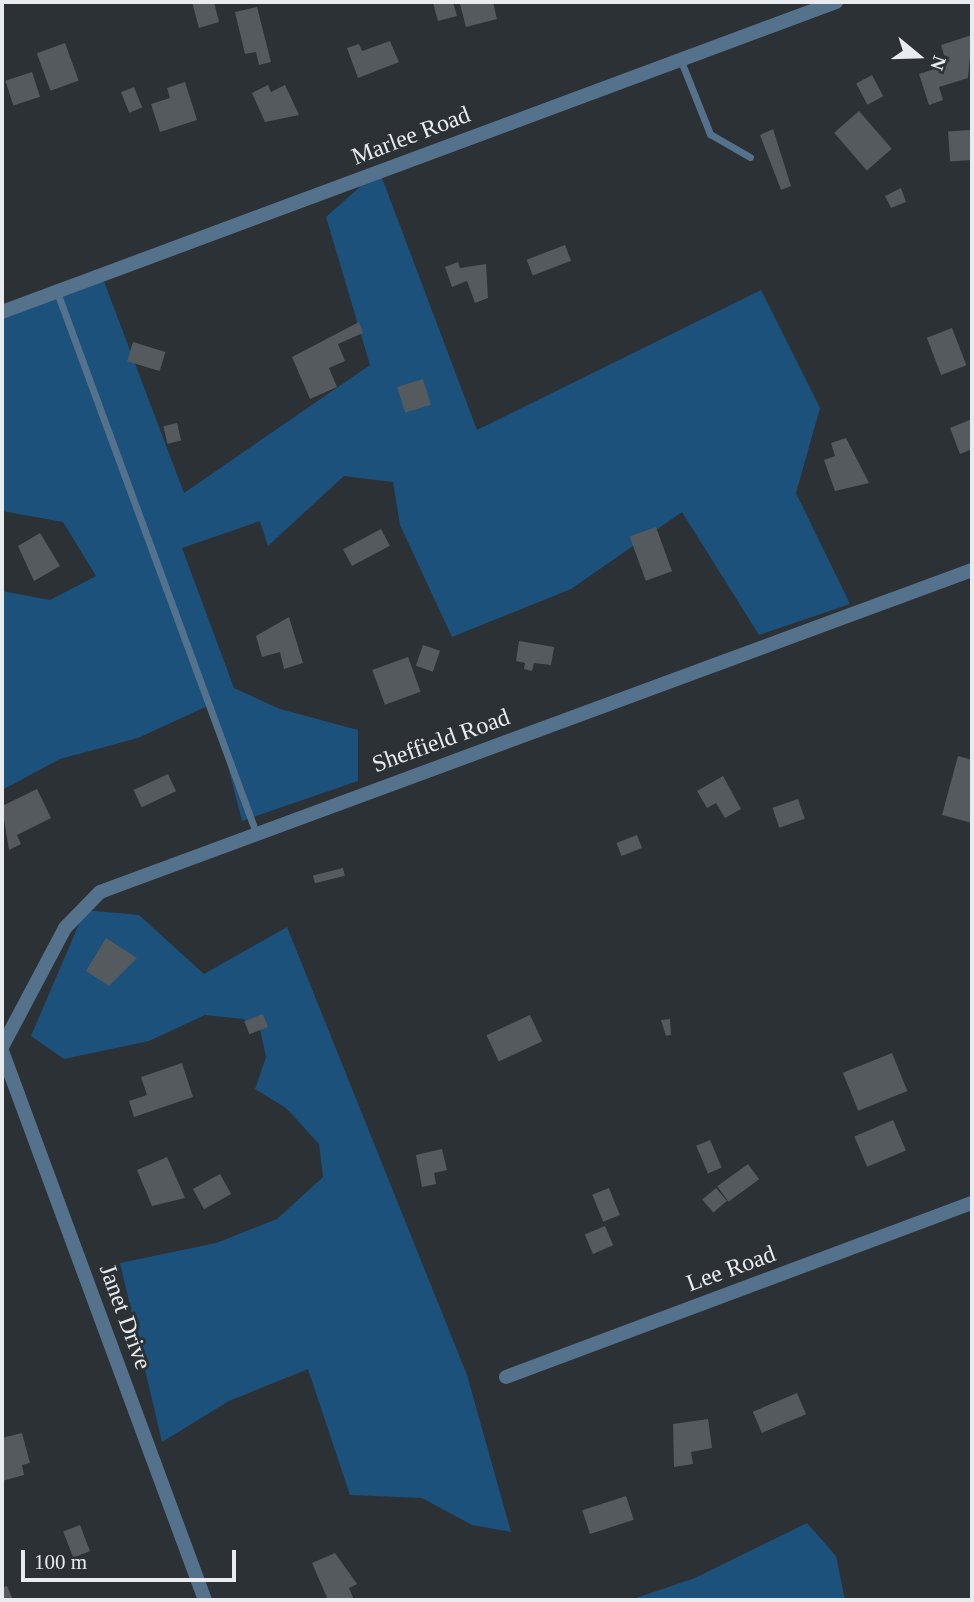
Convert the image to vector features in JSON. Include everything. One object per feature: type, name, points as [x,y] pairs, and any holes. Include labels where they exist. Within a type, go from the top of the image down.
[{"type":"street","name":"Marlee Road","points":[[2,312],[836,2]]},
{"type":"street","name":"Sheffield Road","points":[[2,1049],[65,928],[86,902],[151,870],[972,570]]},
{"type":"street","name":"Janet Drive","points":[[2,1049],[205,1600]]},
{"type":"street","name":"Lee Road","points":[[506,1377],[972,1203]]},
{"type":"lane","points":[[681,61],[710,134],[750,157]]},
{"type":"lane","points":[[57,292],[256,833]]},
{"type":"shaded area","points":[[379,170],[477,430],[761,290],[820,408],[796,493],[850,604],[759,635],[682,512],[571,589],[452,637],[400,525],[393,482],[344,476],[268,546],[260,521],[182,548],[234,688],[280,709],[358,730],[358,781],[242,821],[212,704],[138,738],[60,759],[2,790],[2,591],[50,600],[96,576],[63,522],[2,511],[2,311],[100,271],[184,493],[370,365],[326,217]]},
{"type":"shaded area","points":[[85,910],[139,915],[204,974],[287,927],[467,1375],[511,1532],[472,1525],[422,1498],[350,1495],[308,1369],[229,1401],[162,1442],[120,1263],[216,1243],[277,1219],[323,1177],[319,1144],[286,1108],[255,1089],[266,1057],[260,1029],[243,1019],[205,1015],[149,1041],[64,1059],[31,1036]]},
{"type":"shaded area","points":[[807,1523],[836,1556],[845,1600],[630,1600],[695,1578]]},
{"type":"building","points":[[192,2],[214,2],[219,22],[199,28]]},
{"type":"building","points":[[453,2],[457,16],[438,21],[433,3]]},
{"type":"building","points":[[493,2],[497,19],[466,27],[460,4]]},
{"type":"building","points":[[257,7],[271,62],[259,65],[256,52],[245,54],[235,12]]},
{"type":"building","points":[[972,35],[968,78],[939,87],[943,100],[929,105],[919,74],[947,65],[941,45]]},
{"type":"building","points":[[390,41],[399,62],[358,78],[347,48],[359,44],[362,51]]},
{"type":"building","points":[[65,43],[79,81],[50,91],[37,53]]},
{"type":"building","points":[[32,72],[40,97],[13,105],[5,81]]},
{"type":"building","points":[[872,75],[883,96],[867,105],[856,83]]},
{"type":"building","points":[[185,82],[197,120],[160,132],[151,104],[170,98],[167,88]]},
{"type":"building","points":[[268,85],[271,92],[285,85],[299,115],[265,122],[252,93]]},
{"type":"building","points":[[134,87],[142,107],[129,113],[121,92]]},
{"type":"building","points":[[859,111],[892,149],[867,170],[834,133]]},
{"type":"building","points":[[773,129],[791,186],[781,190],[760,135]]},
{"type":"building","points":[[970,130],[972,160],[950,161],[948,132]]},
{"type":"building","points":[[901,188],[906,202],[891,208],[885,196]]},
{"type":"building","points":[[565,245],[571,261],[533,276],[527,260]]},
{"type":"building","points":[[458,262],[460,268],[486,264],[488,298],[475,303],[467,281],[452,287],[445,267]]},
{"type":"building","points":[[359,322],[363,333],[338,344],[345,361],[329,368],[337,387],[310,399],[292,357]]},
{"type":"building","points":[[952,328],[966,365],[941,375],[927,338]]},
{"type":"building","points":[[133,342],[166,352],[160,371],[127,361]]},
{"type":"building","points":[[423,379],[431,405],[405,413],[397,387]]},
{"type":"building","points":[[972,419],[972,449],[960,454],[950,428]]},
{"type":"building","points":[[177,423],[181,441],[167,444],[163,426]]},
{"type":"building","points":[[846,438],[869,483],[835,491],[824,460],[835,456],[831,443]]},
{"type":"building","points":[[656,527],[672,571],[646,581],[630,537]]},
{"type":"building","points":[[381,529],[390,546],[352,566],[343,549]]},
{"type":"building","points":[[40,533],[60,566],[34,581],[18,546]]},
{"type":"building","points":[[289,617],[303,663],[284,669],[280,652],[262,657],[256,636]]},
{"type":"building","points":[[519,641],[554,647],[551,665],[534,663],[532,671],[524,669],[525,663],[516,661]]},
{"type":"building","points":[[423,645],[440,651],[433,672],[416,666]]},
{"type":"building","points":[[408,657],[421,692],[385,705],[372,670]]},
{"type":"building","points":[[958,756],[972,760],[972,823],[942,815]]},
{"type":"building","points":[[168,774],[176,791],[142,807],[134,790]]},
{"type":"building","points":[[723,776],[741,809],[725,818],[716,803],[707,808],[697,791]]},
{"type":"building","points":[[37,789],[51,818],[17,835],[21,844],[9,850],[2,806]]},
{"type":"building","points":[[798,799],[805,819],[779,828],[772,808]]},
{"type":"building","points":[[637,835],[642,848],[621,856],[616,843]]},
{"type":"building","points":[[343,868],[345,876],[315,883],[313,875]]},
{"type":"building","points":[[106,938],[137,958],[109,986],[86,971]]},
{"type":"building","points":[[263,1014],[268,1027],[249,1034],[244,1021]]},
{"type":"building","points":[[530,1015],[542,1041],[499,1062],[486,1035]]},
{"type":"building","points":[[670,1019],[671,1035],[666,1036],[661,1020]]},
{"type":"building","points":[[892,1053],[907,1091],[858,1111],[843,1073]]},
{"type":"building","points":[[182,1063],[193,1097],[134,1117],[129,1101],[147,1095],[141,1077]]},
{"type":"building","points":[[893,1120],[906,1150],[867,1167],[854,1136]]},
{"type":"building","points":[[710,1140],[722,1168],[708,1173],[696,1146]]},
{"type":"building","points":[[442,1149],[447,1170],[434,1173],[436,1184],[422,1187],[416,1155]]},
{"type":"building","points":[[167,1157],[185,1198],[152,1206],[137,1170]]},
{"type":"building","points":[[748,1164],[759,1179],[728,1202],[717,1186]]},
{"type":"building","points":[[220,1174],[231,1194],[204,1209],[193,1189]]},
{"type":"building","points":[[609,1188],[620,1215],[603,1222],[592,1195]]},
{"type":"building","points":[[716,1188],[727,1201],[713,1213],[702,1200]]},
{"type":"building","points":[[605,1226],[613,1245],[593,1254],[585,1235]]},
{"type":"building","points":[[797,1393],[806,1414],[762,1433],[753,1412]]},
{"type":"building","points":[[708,1419],[712,1448],[691,1452],[693,1464],[674,1467],[673,1424]]},
{"type":"building","points":[[22,1433],[30,1463],[22,1465],[24,1475],[2,1481],[2,1438]]},
{"type":"building","points":[[626,1496],[634,1520],[590,1534],[582,1510]]},
{"type":"building","points":[[80,1525],[90,1551],[73,1558],[63,1531]]},
{"type":"building","points":[[335,1553],[357,1584],[349,1588],[354,1600],[328,1600],[312,1563]]},
{"type":"building","points":[[7,1586],[13,1600],[2,1600],[2,1588]]}]
